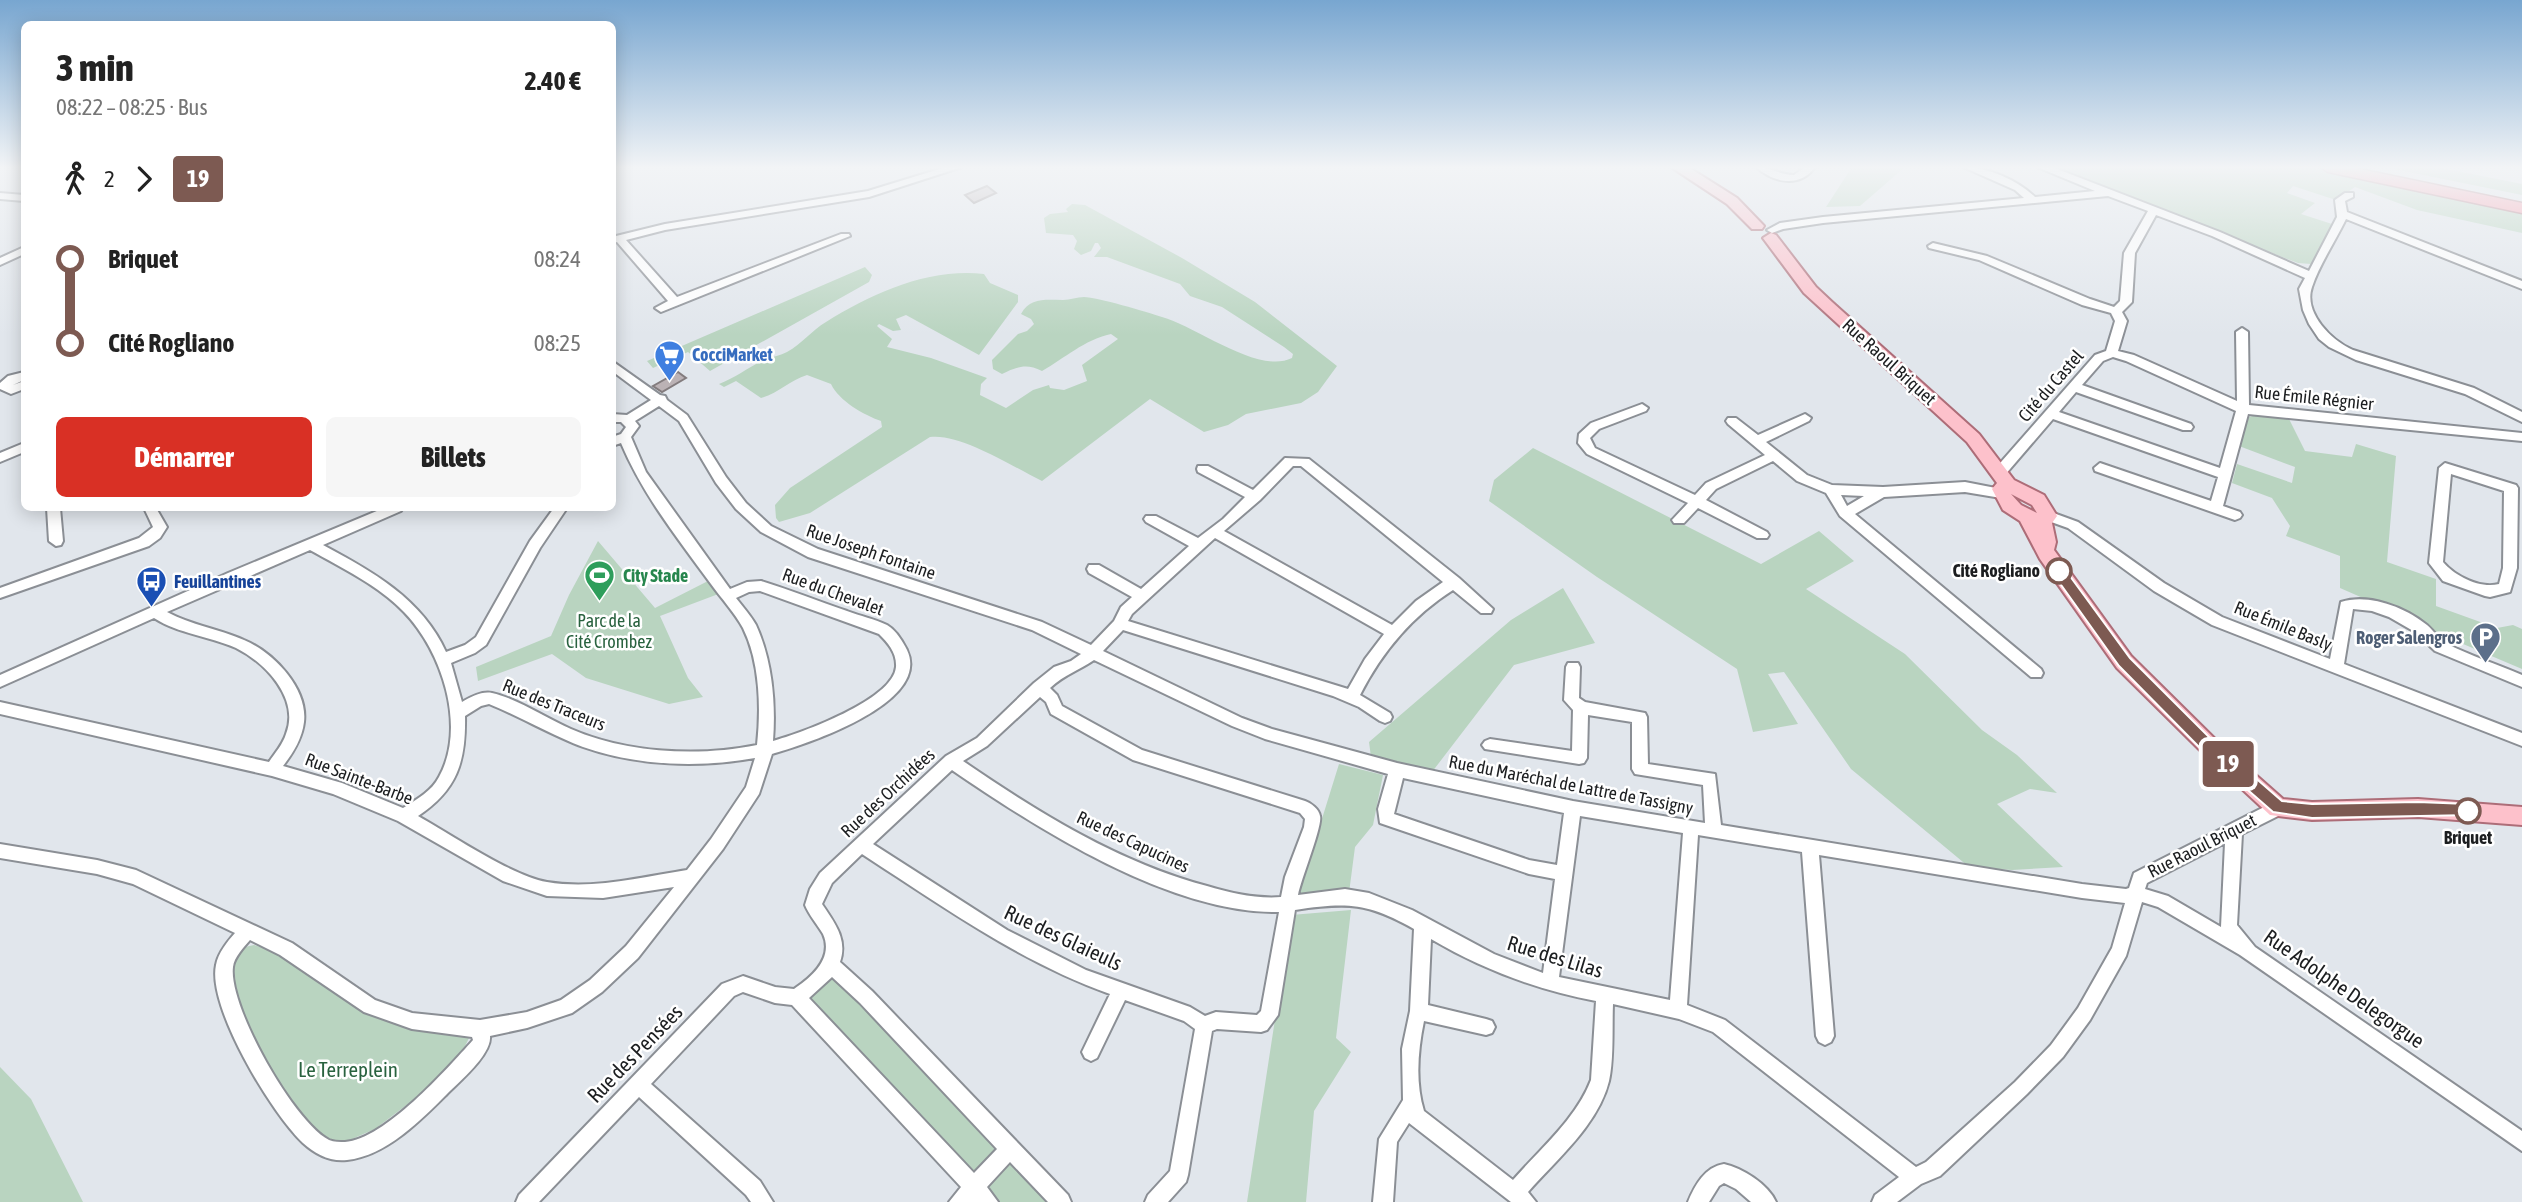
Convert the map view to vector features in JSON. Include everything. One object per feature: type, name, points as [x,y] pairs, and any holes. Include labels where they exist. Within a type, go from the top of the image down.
[{"type":"main road","name":"Rue Raoul Briquet","points":[[1758,223],[1767,231],[1810,290],[1973,438],[2003,483],[2010,505],[2039,518],[2048,554],[2124,662],[2208,745],[2278,808],[2312,811],[2431,808],[2522,816]]},
{"type":"street","points":[[675,302],[616,239],[690,223]]},
{"type":"street","points":[[1767,231],[1801,223]]},
{"type":"street","name":"Cité du Castel","points":[[2003,483],[2050,414],[2099,358],[2112,353],[2112,345],[2121,321],[2116,312],[2126,302],[2124,270],[2128,249],[2145,223]]},
{"type":"street","points":[[2185,223],[2311,276]]},
{"type":"street","points":[[2339,223],[2326,254],[2305,289],[2305,299],[2317,326],[2329,342],[2350,353],[2485,399],[2522,418]]},
{"type":"street","points":[[2366,223],[2522,285]]},
{"type":"street","points":[[661,308],[845,236]]},
{"type":"street","points":[[1934,246],[1983,258],[2116,312]]},
{"type":"street","points":[[0,262],[21,252]]},
{"type":"street","points":[[2216,508],[2243,409],[2242,332]]},
{"type":"street","name":"Rue Émile Régnier","points":[[2112,353],[2130,358],[2243,409],[2522,437]]},
{"type":"street","name":"Rue Joseph Fontaine","points":[[616,368],[684,418],[731,495],[766,529],[813,553],[1025,622]]},
{"type":"street","points":[[2074,387],[2187,427]]},
{"type":"street","points":[[616,418],[629,419],[661,399]]},
{"type":"street","points":[[1642,408],[1595,426],[1583,437],[1584,443],[1591,451],[1762,535]]},
{"type":"street","points":[[2050,414],[2224,474]]},
{"type":"street","points":[[1757,441],[1805,418]]},
{"type":"street","points":[[0,851],[136,877],[286,950],[370,1006],[412,1021],[480,1029],[527,1020],[566,1007],[596,986],[632,952],[693,876],[753,789],[764,748],[767,720],[761,660],[749,626],[658,501],[619,439],[633,426],[629,419]]},
{"type":"street","points":[[1732,421],[1802,478],[1831,490],[1883,492],[2003,483]]},
{"type":"street","points":[[0,458],[21,448]]},
{"type":"street","points":[[1679,520],[1711,486],[1774,455]]},
{"type":"street","name":"Rue des Orchidées","points":[[830,964],[834,949],[832,936],[813,905],[826,878],[951,761],[982,742],[1059,671],[1076,665],[1092,654],[1120,624],[1126,611],[1214,531],[1228,522],[1290,461],[1304,462],[1454,582]]},
{"type":"street","points":[[2100,468],[2235,515]]},
{"type":"street","points":[[2445,468],[2511,488],[2516,572],[2505,589],[2490,592],[2448,578],[2436,563],[2445,468]]},
{"type":"street","points":[[1203,469],[1255,497]]},
{"type":"street","points":[[1831,490],[1844,513],[2036,673]]},
{"type":"street","points":[[1844,513],[1883,492]]},
{"type":"street","points":[[53,511],[56,541]]},
{"type":"street","points":[[0,593],[144,542],[160,527],[152,511]]},
{"type":"street","points":[[0,681],[389,511]]},
{"type":"street","points":[[443,660],[470,649],[481,641],[535,545],[559,511]]},
{"type":"street","name":"Rue Émile Basly","points":[[2039,518],[2073,525],[2187,605],[2217,621],[2522,740]]},
{"type":"street","points":[[1151,519],[1199,545]]},
{"type":"street","points":[[1214,531],[1392,632]]},
{"type":"street","points":[[310,544],[372,578],[411,610],[449,672],[457,713],[454,762],[447,780],[437,793],[404,816]]},
{"type":"street","points":[[1094,569],[1142,596]]},
{"type":"street","points":[[1350,696],[1365,669],[1392,632],[1437,592],[1454,582],[1486,609]]},
{"type":"street","name":"Rue du Chevalet","points":[[727,596],[747,587],[761,586],[863,622],[884,630],[899,645],[904,662],[899,681],[883,697],[861,712],[825,730],[764,748]]},
{"type":"street","points":[[2334,667],[2346,606],[2357,602],[2373,605],[2419,627],[2430,642],[2440,647],[2522,681]]},
{"type":"street","points":[[155,612],[166,620],[241,645],[262,659],[285,682],[293,700],[296,730],[272,769]]},
{"type":"street","name":"Rue du Maréchal de Lattre de Tassigny","points":[[1025,622],[1270,735],[1397,770],[1573,808],[1714,832],[2082,891],[2126,896],[2135,893]]},
{"type":"street","points":[[1120,624],[1350,696],[1385,717]]},
{"type":"street","points":[[1573,667],[1571,700],[1581,708],[1640,717],[1640,769],[1710,779],[1714,832]]},
{"type":"street","points":[[1039,687],[1052,699],[1056,710],[1138,755],[1191,769],[1244,790],[1306,808],[1313,817],[1312,827],[1293,877],[1269,1015],[1261,1024],[1216,1020],[1204,1026],[1179,1175],[1155,1202]]},
{"type":"street","name":"Rue des Traceurs","points":[[457,713],[477,701],[490,698],[587,742],[617,750],[657,755],[736,755],[764,748]]},
{"type":"street","name":"Rue Sainte-Barbe","points":[[0,708],[272,769],[336,788],[404,816],[509,876],[547,889],[603,891],[693,876]]},
{"type":"street","points":[[1490,745],[1579,758],[1581,708]]},
{"type":"street","name":"Rue des Capucines","points":[[951,761],[1004,798],[1116,859],[1199,893],[1269,905],[1318,899]]},
{"type":"street","points":[[1397,770],[1386,818],[1529,867],[1562,873]]},
{"type":"street","points":[[1550,983],[1562,873],[1573,808]]},
{"type":"street","name":"Rue Raoul Briquet","points":[[2135,893],[2140,878],[2278,808]]},
{"type":"street","points":[[1678,1010],[1691,827]]},
{"type":"street","points":[[1882,1202],[1914,1177],[1933,1169],[2057,1051],[2084,1014],[2120,950],[2135,893],[2162,901],[2221,929],[2234,829]]},
{"type":"street","name":"Rue des Glaieuls","points":[[861,845],[1001,935],[1081,975],[1190,1015],[1204,1026]]},
{"type":"street","points":[[1811,847],[1825,1036]]},
{"type":"street","name":"Rue des Lilas","points":[[1318,899],[1355,897],[1382,906],[1506,969],[1550,983],[1695,1014],[1719,1026],[1914,1177]]},
{"type":"street","points":[[1423,926],[1419,1011],[1413,1024],[1411,1104],[1416,1117],[1520,1198],[1597,1092],[1605,996]]},
{"type":"street","name":"Rue Adolphe Delegorgue","points":[[2221,929],[2249,953],[2522,1142]]},
{"type":"street","points":[[247,931],[224,964],[223,981],[230,1009],[278,1096],[303,1131],[326,1149],[349,1152],[377,1140],[440,1091],[482,1042],[480,1029]]},
{"type":"street","points":[[988,1202],[796,997],[809,989],[830,964],[866,997],[1061,1202]]},
{"type":"street","name":"Rue des Pensées","points":[[526,1202],[727,990],[743,984],[775,995],[796,997]]},
{"type":"street","points":[[1091,1052],[1121,990]]},
{"type":"street","points":[[1419,1011],[1486,1027]]},
{"type":"street","points":[[638,1084],[753,1188],[764,1202]]},
{"type":"street","points":[[1383,1202],[1388,1139],[1411,1104]]},
{"type":"street","points":[[959,1202],[1010,1149]]},
{"type":"street","points":[[1698,1202],[1716,1175],[1721,1173],[1734,1176],[1766,1202]]},
{"type":"green space","points":[[1045,223],[1118,223],[1255,302],[1337,366],[1318,392],[1301,403],[1246,414],[1228,425],[1204,432],[1150,399],[1042,481],[971,445],[943,437],[930,437],[810,513],[779,522],[775,505],[790,488],[882,427],[881,421],[853,407],[831,384],[807,375],[761,398],[736,381],[724,387],[719,384],[762,361],[787,352],[844,311],[902,285],[942,275],[984,274],[990,283],[1018,295],[1018,302],[979,355],[906,315],[896,319],[901,330],[893,331],[879,324],[877,326],[892,339],[887,347],[931,358],[987,378],[981,384],[980,395],[1006,408],[1033,390],[1049,385],[1050,388],[1064,390],[1087,381],[1082,365],[1118,339],[1111,334],[1092,340],[1042,371],[1022,367],[1002,374],[993,369],[992,360],[1018,334],[1027,331],[1034,324],[1031,319],[1021,314],[1029,305],[1039,301],[1084,297],[1100,299],[1176,322],[1245,355],[1262,360],[1292,358],[1293,354],[1284,347],[1222,307],[1190,296],[1180,284],[1107,257],[1094,257],[1101,248],[1098,243],[1095,243],[1091,251],[1081,255],[1074,249],[1077,241],[1073,235],[1046,233]]},
{"type":"green space","points":[[2194,223],[2332,224],[2322,250],[2311,264],[2298,263]]},
{"type":"green space","points":[[2477,223],[2522,223],[2522,233]]},
{"type":"green space","points":[[865,267],[872,275],[869,282],[710,371],[688,352],[653,368],[647,361]]},
{"type":"green space","points":[[2261,414],[2288,417],[2305,451],[2352,457],[2356,444],[2396,456],[2387,562],[2436,579],[2436,606],[2497,628],[2513,625],[2522,629],[2522,669],[2449,638],[2446,645],[2413,631],[2411,619],[2340,588],[2340,556],[2286,536],[2290,526],[2272,498],[2232,483],[2237,464],[2292,483],[2295,467],[2239,446],[2249,417]]},
{"type":"green space","points":[[1533,448],[1761,564],[1819,531],[1854,561],[1806,589],[1905,654],[1982,730],[2017,755],[2057,793],[2030,789],[1997,804],[2063,867],[2012,870],[1969,867],[1851,769],[1784,672],[1768,674],[1798,724],[1753,732],[1737,669],[1597,577],[1489,501],[1494,480]]},
{"type":"green space","name":"Parc de la Cité Crombez","points":[[598,541],[655,608],[708,581],[721,593],[660,616],[688,678],[703,697],[669,704],[586,678],[552,654],[478,681],[476,667],[551,636]]},
{"type":"green space","points":[[1563,588],[1595,643],[1514,665],[1432,772],[1371,757],[1369,742],[1511,620]]},
{"type":"green space","points":[[1339,764],[1383,775],[1373,825],[1355,847],[1349,893],[1298,896]]},
{"type":"green space","points":[[1351,910],[1336,1038],[1351,1052],[1314,1111],[1306,1202],[1247,1202],[1291,915]]},
{"type":"green space","name":"Le Terreplein","points":[[254,945],[283,954],[410,1025],[469,1038],[454,1069],[375,1129],[336,1146],[315,1131],[273,1077],[247,1026],[230,982],[233,957],[245,947]]},
{"type":"green space","points":[[837,977],[1000,1145],[1000,1153],[981,1173],[970,1175],[807,1000],[829,978]]},
{"type":"green space","points":[[0,1067],[31,1099],[83,1202],[0,1202]]},
{"type":"green space","points":[[1007,1162],[1017,1163],[1055,1202],[996,1202],[987,1192],[986,1182]]},
{"type":"building","name":"CocciMarket","points":[[678,372],[686,378],[662,392],[653,386]]},
{"type":"bus line","name":"19","points":[[2059,571],[2124,662],[2186,720],[2208,745],[2278,808],[2312,811],[2418,808],[2468,811]]},
{"type":"place","name":"CocciMarket","points":[[669,382]]},
{"type":"place","name":"Cité Rogliano","points":[[2059,571]]},
{"type":"place","name":"City Stade","points":[[600,603]]},
{"type":"place","name":"Feuillantines","points":[[151,609]]},
{"type":"place","name":"Roger Salengros","points":[[2485,665]]},
{"type":"place","name":"Briquet","points":[[2468,811]]}]
